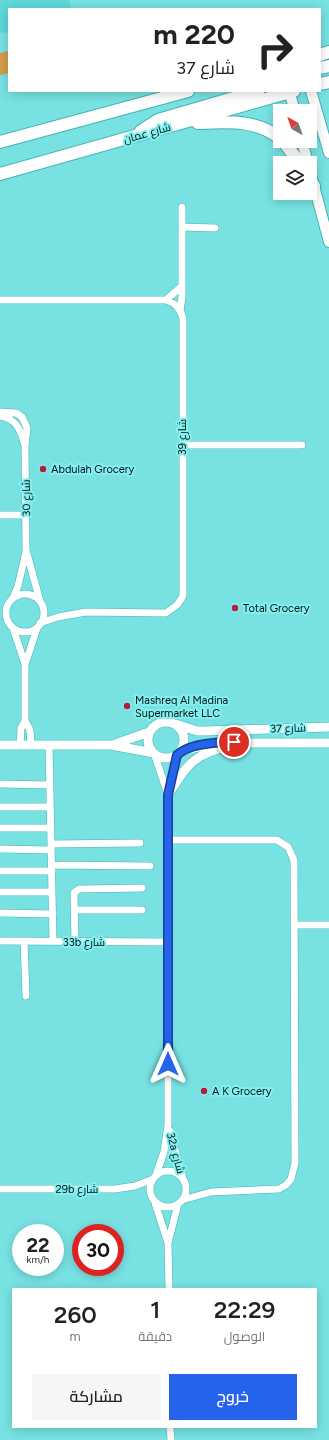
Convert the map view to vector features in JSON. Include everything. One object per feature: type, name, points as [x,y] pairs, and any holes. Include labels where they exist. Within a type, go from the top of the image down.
[{"type":"main road","points":[[0,142],[184,92]]},
{"type":"main road","points":[[135,136],[149,124],[158,120],[255,92]]},
{"type":"main road","name":"شارع عمان","points":[[0,174],[288,92]]},
{"type":"main road","points":[[291,92],[294,104]]},
{"type":"main road","points":[[311,92],[329,153]]},
{"type":"main road","points":[[181,123],[246,123],[260,127],[273,134]]},
{"type":"main road","points":[[317,200],[329,242]]},
{"type":"street","name":"شارع 39","points":[[38,625],[58,617],[86,612],[166,613],[177,605],[183,596],[183,319],[180,310],[182,286],[182,207]]},
{"type":"street","points":[[182,227],[215,228]]},
{"type":"street","points":[[166,300],[182,286]]},
{"type":"street","points":[[0,300],[166,300],[175,304],[180,310]]},
{"type":"street","name":"شارع 30","points":[[0,412],[16,413],[24,421],[28,431],[25,447],[26,550],[18,586],[11,600]]},
{"type":"street","name":"شارع 30","points":[[0,416],[10,418],[16,423],[25,447]]},
{"type":"street","points":[[182,444],[302,445]]},
{"type":"street","points":[[0,515],[26,515]]},
{"type":"street","name":"شارع 30","points":[[26,550],[40,601]]},
{"type":"street","points":[[0,605],[24,594],[30,595],[40,601],[44,612],[38,625],[25,665],[24,721],[21,728],[20,745]]},
{"type":"street","points":[[11,600],[6,613],[9,624],[13,628],[25,665]]},
{"type":"street","points":[[13,628],[27,632],[38,625]]},
{"type":"street","points":[[24,721],[30,730],[31,745]]},
{"type":"street","points":[[0,745],[111,745],[154,753],[167,758],[179,753],[184,747],[185,737],[183,732],[176,724],[166,721],[156,724],[150,732],[148,743],[154,753]]},
{"type":"street","name":"شارع 37","points":[[176,724],[197,731],[329,727]]},
{"type":"street","points":[[111,745],[150,732]]},
{"type":"street","points":[[168,795],[185,768],[198,756],[210,751],[243,743]]},
{"type":"street","name":"شارع 37","points":[[179,753],[207,744],[329,743]]},
{"type":"street","points":[[49,745],[53,941]]},
{"type":"street","name":"32a شارع","points":[[154,753],[168,795]]},
{"type":"street","name":"32a شارع","points":[[154,1177],[164,1152],[168,1125],[168,795],[179,753]]},
{"type":"street","points":[[0,784],[50,785]]},
{"type":"street","points":[[0,806],[50,808]]},
{"type":"street","points":[[0,828],[51,828]]},
{"type":"street","points":[[155,1203],[164,1207],[211,1192],[274,1190],[286,1185],[293,1175],[296,1163],[294,860],[291,851],[285,844],[277,840],[168,840]]},
{"type":"street","points":[[0,849],[140,843]]},
{"type":"street","points":[[0,871],[52,868],[150,866]]},
{"type":"street","points":[[74,942],[74,893],[79,889],[142,888]]},
{"type":"street","points":[[0,892],[52,892]]},
{"type":"street","points":[[74,910],[142,910]]},
{"type":"street","points":[[0,913],[53,914]]},
{"type":"street","points":[[294,925],[329,925]]},
{"type":"street","name":"33b شارع","points":[[0,941],[168,942]]},
{"type":"street","points":[[24,941],[26,996]]},
{"type":"street","name":"32a شارع","points":[[168,1125],[174,1152],[183,1180]]},
{"type":"street","points":[[168,1243],[149,1189],[154,1177],[161,1173],[171,1172],[176,1173],[183,1180],[186,1190],[180,1202],[168,1243],[168,1288]]},
{"type":"street","name":"29b شارع","points":[[0,1189],[115,1189],[135,1186],[154,1177]]},
{"type":"street","points":[[170,1428],[170,1440]]},
{"type":"shaded area","points":[[0,0],[69,0],[71,8],[8,8],[8,32],[0,33]]},
{"type":"shaded area","points":[[8,51],[8,73],[0,75],[0,53]]},
{"type":"place","name":"Abdulah Grocery","points":[[43,469]]},
{"type":"place","name":"Total Grocery","points":[[235,608]]},
{"type":"place","name":"Mashreq Al Madina Supermarket LLC","points":[[127,706]]},
{"type":"place","name":"A K Grocery","points":[[204,1091]]},
{"type":"route","points":[[168,1064],[168,795],[177,755],[181,751],[207,744],[234,742]]}]
